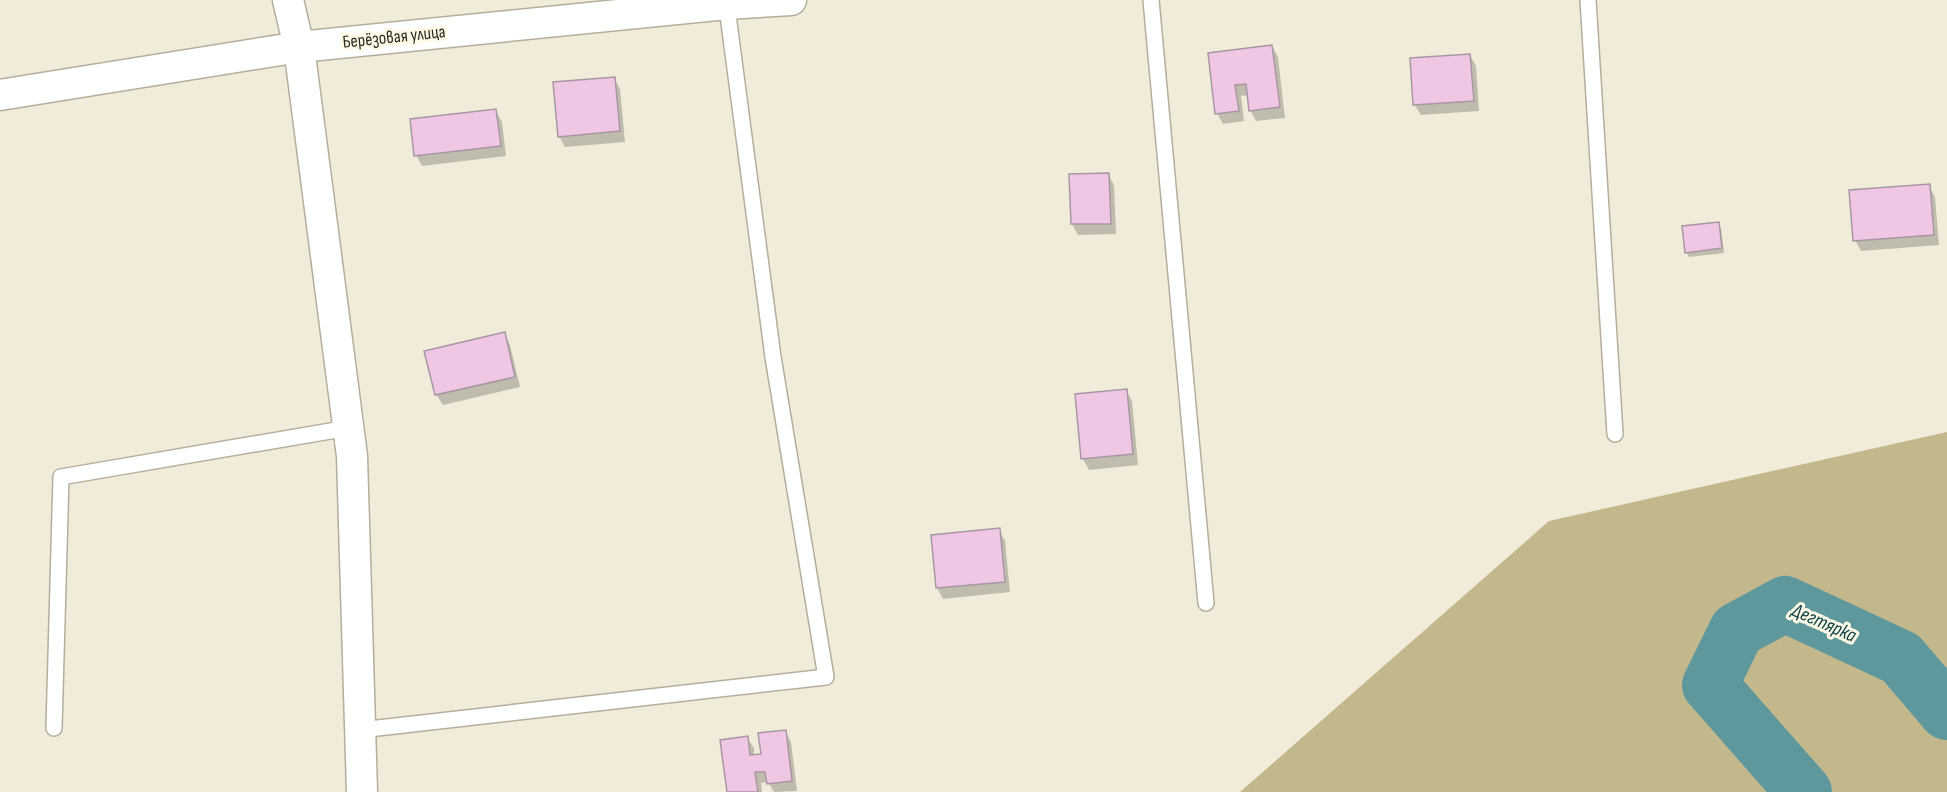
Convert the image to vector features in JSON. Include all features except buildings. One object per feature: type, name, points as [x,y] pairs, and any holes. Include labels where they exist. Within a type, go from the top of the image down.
[{"type":"street","points":[[288,0],[299,47],[352,456],[362,792]]},
{"type":"street","name":"Берёзовая улица","points":[[0,94],[299,47],[727,2],[790,0]]},
{"type":"lane","points":[[1152,0],[1206,603]]},
{"type":"lane","points":[[1588,0],[1615,434]]},
{"type":"lane","points":[[360,730],[826,677],[773,357],[727,2]]},
{"type":"lane","points":[[54,728],[61,477],[348,428]]},
{"type":"shaded area","points":[[1947,432],[1947,792],[1240,792],[1549,521]]},
{"type":"waterway","name":"Дегтярка","points":[[1804,792],[1710,685],[1737,630],[1785,604],[1901,658],[1947,712]]}]
